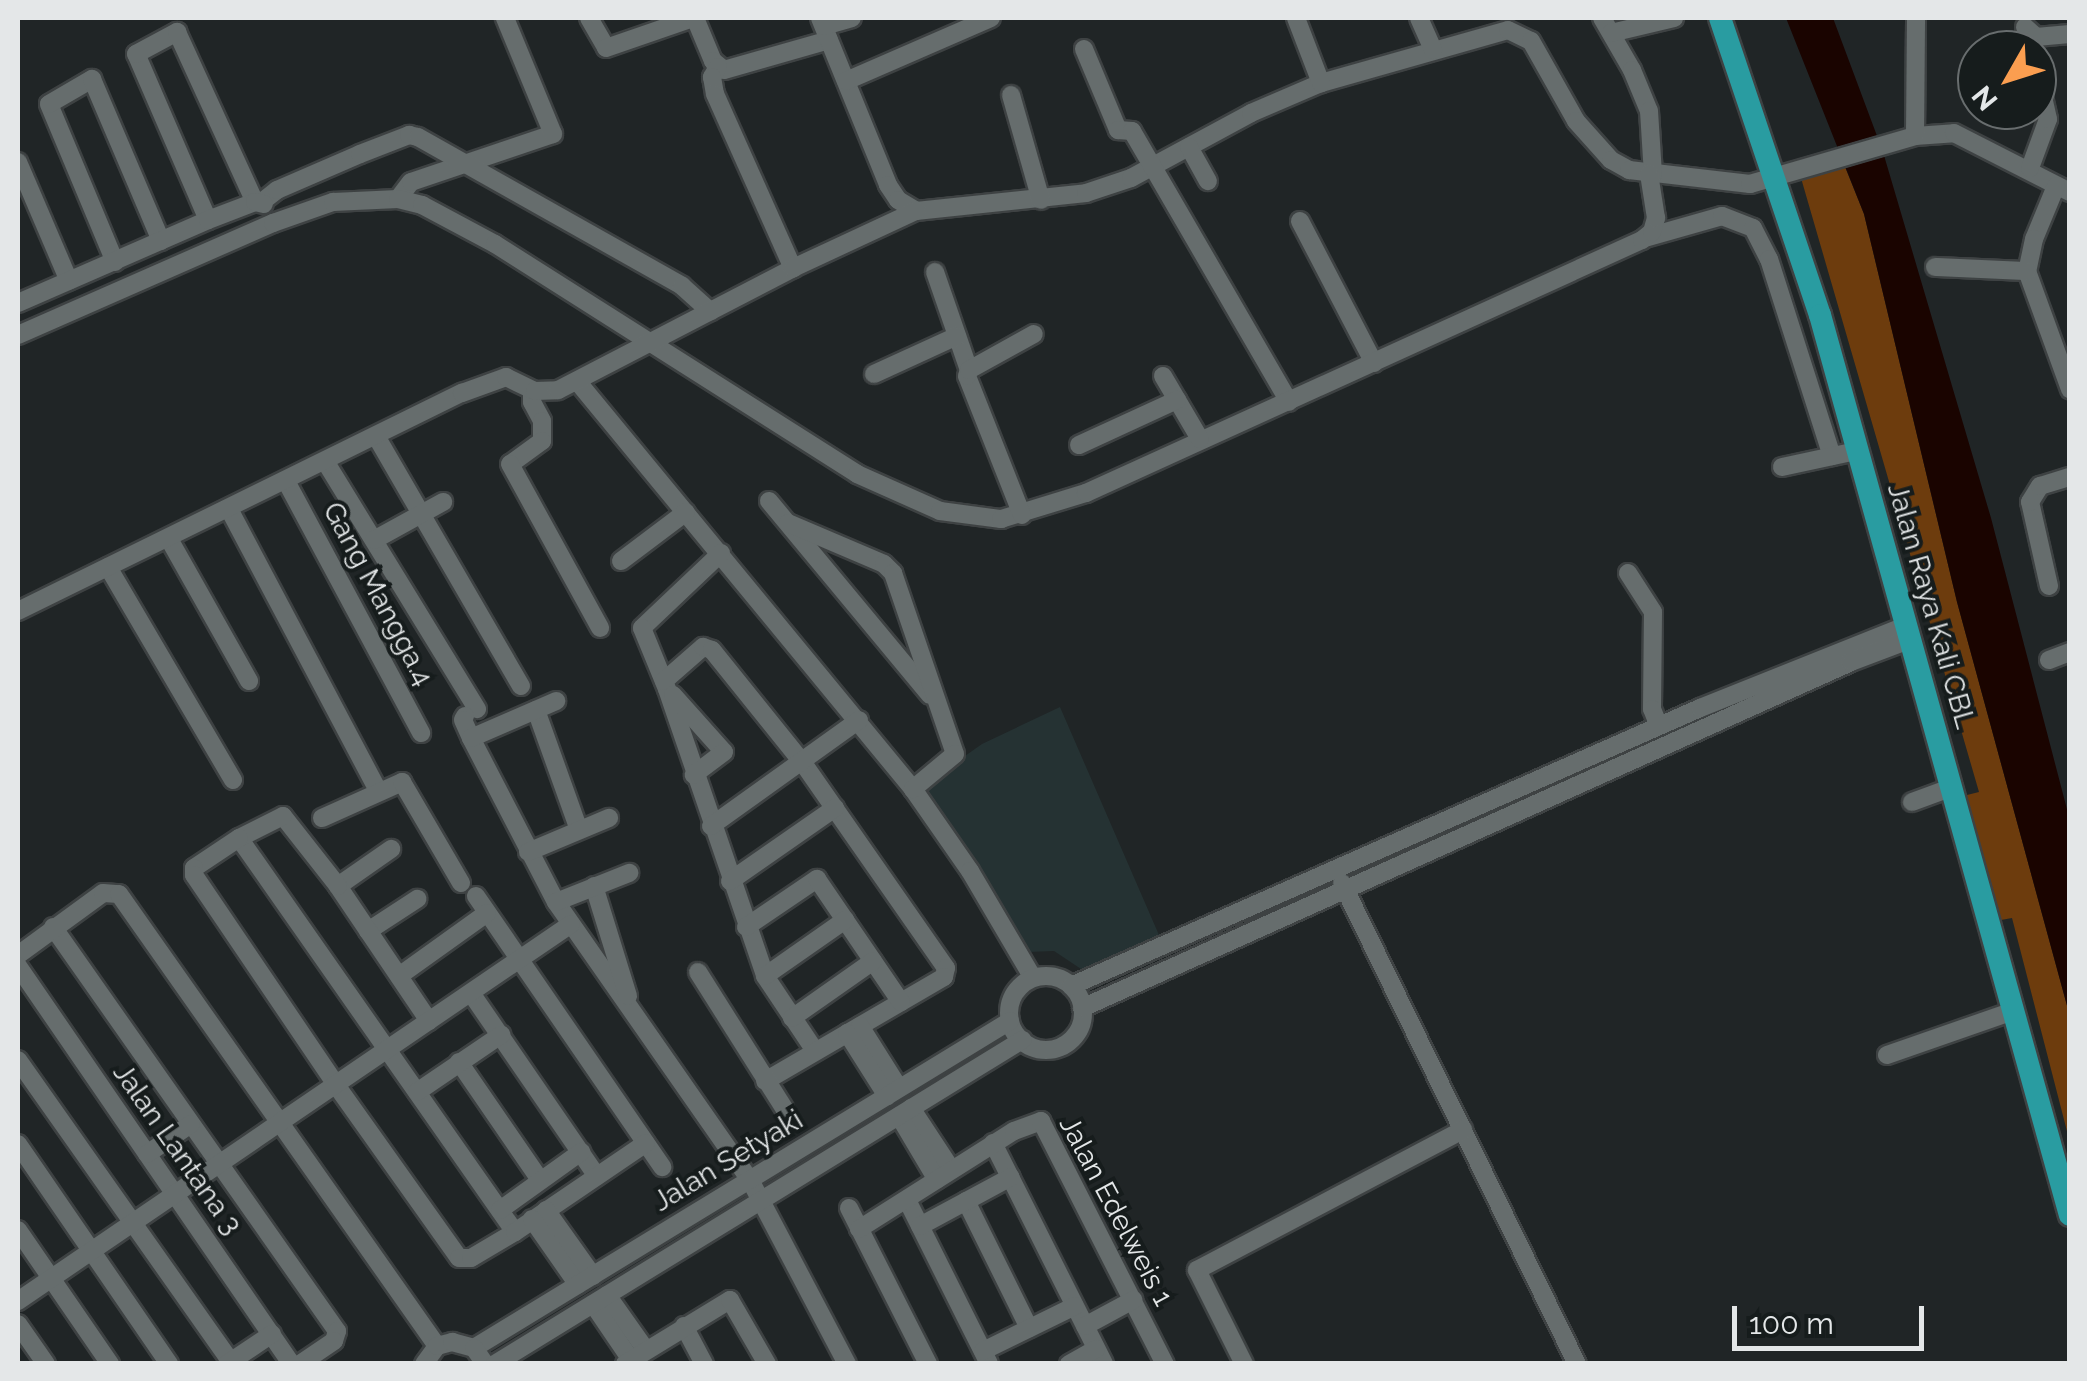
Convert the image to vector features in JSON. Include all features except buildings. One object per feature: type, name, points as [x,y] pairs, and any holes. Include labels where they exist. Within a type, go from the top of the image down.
[{"type":"main road","name":"Jalan Raya Kali CBL","points":[[1720,18],[1820,315],[2070,1215]]},
{"type":"street","points":[[398,199],[411,182],[553,134],[505,18]]},
{"type":"street","points":[[590,18],[606,48],[694,18],[718,67]]},
{"type":"street","points":[[718,67],[731,70],[852,18]]},
{"type":"street","points":[[846,82],[991,18]]},
{"type":"street","points":[[1296,18],[1321,83]]},
{"type":"street","points":[[1418,18],[1432,50]]},
{"type":"street","points":[[1648,237],[1656,218],[1649,111],[1632,70],[1606,25],[1674,18]]},
{"type":"street","points":[[1914,136],[1916,18]]},
{"type":"street","points":[[2024,22],[2035,37],[2070,34]]},
{"type":"street","points":[[824,28],[888,185],[898,200],[916,211]]},
{"type":"street","points":[[18,611],[493,380],[506,377],[532,390],[558,390],[794,268],[916,211],[1086,193],[1152,166],[1321,83],[1501,31],[1523,35],[1590,138],[1611,160],[1651,175],[1736,185],[1914,136],[1954,133],[2030,168],[2063,189],[2034,239],[2027,271],[2070,389]]},
{"type":"street","points":[[208,220],[136,54],[178,32],[182,33],[259,201],[273,222]]},
{"type":"street","points":[[1084,49],[1118,130],[1132,131],[1289,402]]},
{"type":"street","points":[[718,67],[712,77],[715,94],[794,268]]},
{"type":"street","points":[[115,262],[49,104],[92,80],[161,241]]},
{"type":"street","points":[[1011,94],[1042,200]]},
{"type":"street","points":[[2030,168],[2044,130]]},
{"type":"street","points":[[19,298],[115,262],[409,136],[468,164],[682,286],[710,311]]},
{"type":"street","points":[[1189,147],[1208,180]]},
{"type":"street","points":[[18,162],[69,281]]},
{"type":"street","points":[[18,335],[273,222],[333,202],[398,199],[422,206],[495,244],[643,346],[858,474],[912,502],[982,520],[1022,516],[1086,494],[1648,237],[1722,216],[1753,228],[1769,259],[1830,456]]},
{"type":"street","points":[[1300,220],[1374,363]]},
{"type":"street","points":[[1935,267],[2027,271]]},
{"type":"street","points":[[934,272],[969,370],[968,383],[1022,516]]},
{"type":"street","points":[[969,370],[1034,334]]},
{"type":"street","points":[[874,374],[957,336]]},
{"type":"street","points":[[1163,376],[1200,439]]},
{"type":"street","points":[[577,380],[859,720],[970,870],[1034,978]]},
{"type":"street","points":[[532,390],[542,421],[542,442],[510,464],[600,628]]},
{"type":"street","points":[[1079,445],[1177,400]]},
{"type":"street","points":[[376,436],[521,686]]},
{"type":"street","points":[[1782,466],[1856,451]]},
{"type":"street","points":[[325,461],[471,712],[463,720],[471,738],[556,902],[763,1200],[848,1364]]},
{"type":"street","points":[[2049,586],[2030,502],[2040,486],[2070,477]]},
{"type":"street","name":"Gang Mangga.4","points":[[286,480],[421,733]]},
{"type":"street","points":[[769,501],[937,703]]},
{"type":"street","points":[[374,540],[443,502]]},
{"type":"street","points":[[228,509],[378,791]]},
{"type":"street","points":[[621,562],[686,512]]},
{"type":"street","points":[[788,523],[890,568],[954,754],[912,790]]},
{"type":"street","points":[[169,539],[249,681]]},
{"type":"street","points":[[721,553],[642,628],[766,976],[816,1051]]},
{"type":"street","points":[[108,568],[233,780]]},
{"type":"street","points":[[1628,573],[1653,612],[1652,708],[1658,726]]},
{"type":"street","points":[[1071,986],[1658,726],[1907,633]]},
{"type":"street","points":[[665,685],[707,647],[803,763],[946,968],[944,977],[765,1080]]},
{"type":"street","points":[[2049,660],[2070,652]]},
{"type":"street","points":[[1082,1008],[1346,890],[1840,658]]},
{"type":"street","points":[[665,685],[724,752],[694,776]]},
{"type":"street","points":[[471,738],[556,702]]},
{"type":"street","points":[[536,710],[580,830]]},
{"type":"street","points":[[711,826],[859,720]]},
{"type":"street","points":[[322,818],[398,782],[404,784],[461,883]]},
{"type":"street","points":[[1912,802],[1950,788]]},
{"type":"street","points":[[730,880],[835,808]]},
{"type":"street","points":[[429,1021],[338,886],[283,816],[239,838],[194,868],[194,875],[336,1085],[459,1258],[472,1258],[515,1232],[646,1143]]},
{"type":"street","points":[[528,852],[608,818]]},
{"type":"street","points":[[239,838],[515,1232]]},
{"type":"street","points":[[338,886],[391,850]]},
{"type":"street","points":[[1335,869],[1577,1364]]},
{"type":"street","points":[[556,902],[629,873]]},
{"type":"street","points":[[746,927],[817,879],[901,1002]]},
{"type":"street","points":[[594,886],[634,1014]]},
{"type":"street","points":[[22,948],[103,893],[120,894],[437,1346]]},
{"type":"street","points":[[476,896],[662,1167]]},
{"type":"street","points":[[368,932],[417,900]]},
{"type":"street","points":[[399,976],[487,913]]},
{"type":"street","points":[[766,976],[845,920]]},
{"type":"street","points":[[18,1301],[570,924]]},
{"type":"street","points":[[53,928],[337,1330],[334,1341],[296,1364]]},
{"type":"street","points":[[792,1018],[873,961]]},
{"type":"street","name":"Jalan Lantana 3","points":[[18,966],[296,1364]]},
{"type":"street","points":[[698,972],[784,1108]]},
{"type":"street","points":[[1053,976],[1071,986],[1082,1008],[1076,1033],[1061,1046],[1041,1049],[1022,1040],[1010,1020],[1014,995],[1034,978],[1053,976]]},
{"type":"street","points":[[470,993],[597,1176]]},
{"type":"street","points":[[1887,1055],[2012,1011]]},
{"type":"street","name":"Jalan Setyaki","points":[[480,1356],[586,1280],[1010,1020]]},
{"type":"street","points":[[854,1029],[893,1092]]},
{"type":"street","points":[[417,1092],[500,1035]]},
{"type":"street","points":[[496,1364],[1022,1040]]},
{"type":"street","points":[[18,1060],[229,1362],[272,1334]]},
{"type":"street","points":[[460,1062],[540,1180]]},
{"type":"street","points":[[905,1112],[944,1175]]},
{"type":"street","name":"Jalan Edelweis 1","points":[[860,1229],[1029,1122],[1040,1121],[1046,1126],[1165,1364]]},
{"type":"street","points":[[147,1154],[191,1124]]},
{"type":"street","points":[[1244,1364],[1197,1270],[1462,1130]]},
{"type":"street","points":[[18,1144],[169,1364]]},
{"type":"street","points":[[993,1144],[1100,1356],[1069,1364]]},
{"type":"street","points":[[500,1210],[581,1152]]},
{"type":"street","points":[[920,1226],[1011,1177]]},
{"type":"street","points":[[907,1200],[986,1357],[1029,1328],[1075,1306]]},
{"type":"street","points":[[966,1201],[1029,1328]]},
{"type":"street","points":[[849,1208],[928,1364]]},
{"type":"street","points":[[539,1214],[586,1280]]},
{"type":"street","points":[[18,1230],[110,1364]]},
{"type":"street","points":[[600,1300],[634,1358],[730,1300],[767,1364]]},
{"type":"street","points":[[1085,1326],[1133,1300]]},
{"type":"street","points":[[18,1324],[46,1364]]},
{"type":"street","points":[[682,1364],[702,1359],[684,1326]]},
{"type":"street","points":[[424,1364],[437,1346],[452,1342],[480,1356]]},
{"type":"shaded area","points":[[1786,18],[1833,18],[1883,152],[1991,518],[2069,817],[2069,1013],[1957,602],[1864,214]]},
{"type":"shaded area","points":[[1841,157],[1864,214],[1957,602],[2069,1013],[2069,1139],[2012,918],[1990,922],[1951,799],[1979,792],[1801,178]]},
{"type":"shaded area","points":[[1060,707],[1159,935],[1087,973],[1054,951],[1028,952],[915,791],[982,744]]}]
